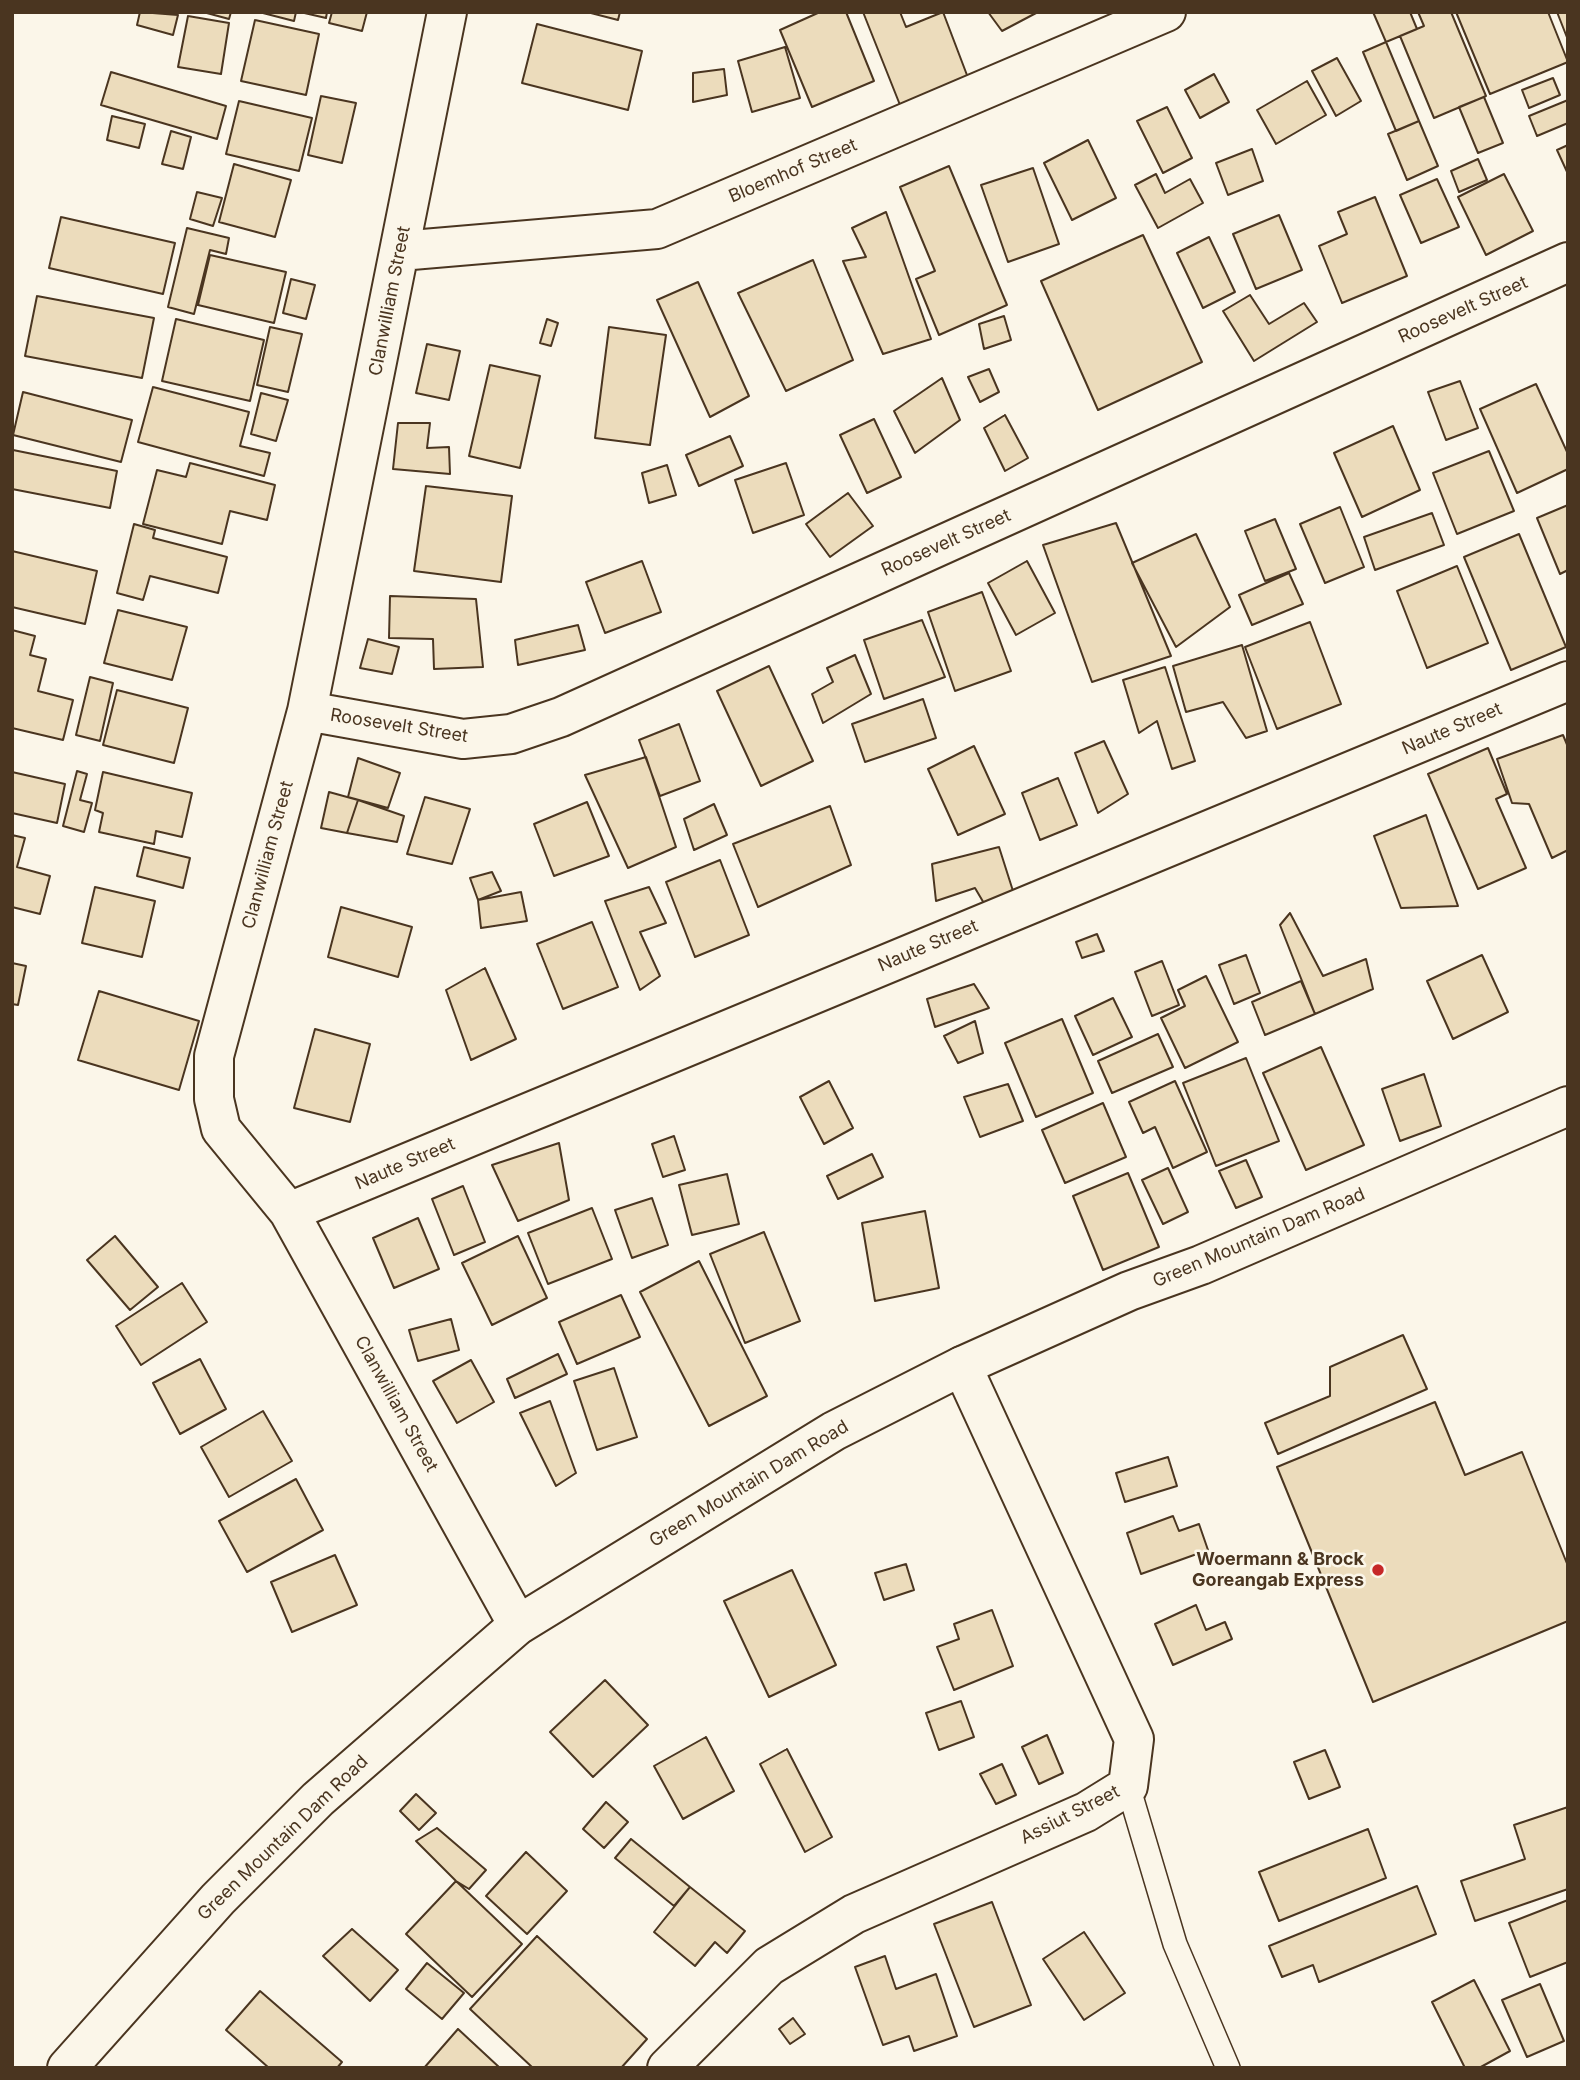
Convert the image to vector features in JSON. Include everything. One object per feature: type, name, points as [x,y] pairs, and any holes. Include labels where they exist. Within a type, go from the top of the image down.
[{"type":"street","name":"Clanwilliam Street","points":[[447,12],[307,711],[214,1056],[214,1099],[222,1129],[289,1212],[518,1625]]},
{"type":"street","name":"Bloemhof Street","points":[[400,251],[657,229],[1166,12]]},
{"type":"street","name":"Roosevelt Street","points":[[307,711],[463,740],[511,734],[561,717],[1568,262]]},
{"type":"street","name":"Naute Street","points":[[289,1212],[1568,681]]},
{"type":"street","name":"Green Mountain Dam Road","points":[[67,2068],[218,1899],[318,1799],[518,1625],[834,1431],[962,1366],[1129,1291],[1201,1265],[1568,1106]]},
{"type":"street","name":"Assiut Street","points":[[667,2068],[769,1966],[853,1914],[1086,1812],[1128,1786],[1134,1739],[962,1366]]},
{"type":"lane","points":[[1128,1786],[1175,1944],[1228,2068]]},
{"type":"building","points":[[140,12],[178,15],[173,35],[137,25]]},
{"type":"building","points":[[203,12],[231,12],[229,19]]},
{"type":"building","points":[[259,12],[296,12],[294,21]]},
{"type":"building","points":[[300,12],[327,12],[326,18]]},
{"type":"building","points":[[332,12],[367,12],[362,31],[329,23]]},
{"type":"building","points":[[587,12],[620,12],[618,20]]},
{"type":"building","points":[[820,12],[846,12],[874,81],[812,107],[780,30]]},
{"type":"building","points":[[863,12],[900,12],[906,27],[943,12],[970,83],[902,110]]},
{"type":"building","points":[[988,12],[1038,12],[1002,31]]},
{"type":"building","points":[[1373,12],[1410,12],[1417,29],[1386,42]]},
{"type":"building","points":[[1418,12],[1451,12],[1486,96],[1434,118],[1400,36],[1424,26]]},
{"type":"building","points":[[1456,12],[1548,12],[1568,62],[1490,94]]},
{"type":"building","points":[[1557,12],[1568,12],[1568,40]]},
{"type":"building","points":[[188,16],[229,23],[221,74],[178,67]]},
{"type":"building","points":[[255,20],[319,34],[306,95],[241,81]]},
{"type":"building","points":[[537,24],[642,51],[628,110],[522,83]]},
{"type":"building","points":[[1386,42],[1419,121],[1396,131],[1363,52]]},
{"type":"building","points":[[785,47],[800,98],[752,112],[738,61]]},
{"type":"building","points":[[1337,58],[1361,101],[1336,116],[1312,71]]},
{"type":"building","points":[[724,69],[727,95],[693,102],[693,73]]},
{"type":"building","points":[[111,72],[226,106],[217,139],[101,105]]},
{"type":"building","points":[[1214,74],[1229,102],[1200,118],[1185,90]]},
{"type":"building","points":[[1553,78],[1560,95],[1529,108],[1522,90]]},
{"type":"building","points":[[1307,81],[1326,115],[1276,144],[1257,110]]},
{"type":"building","points":[[321,96],[356,103],[342,163],[308,155]]},
{"type":"building","points":[[1484,97],[1503,143],[1478,153],[1459,107]]},
{"type":"building","points":[[1568,100],[1568,123],[1537,136],[1529,116]]},
{"type":"building","points":[[239,101],[312,118],[299,171],[226,154]]},
{"type":"building","points":[[1167,107],[1192,158],[1163,173],[1137,121]]},
{"type":"building","points":[[112,116],[145,124],[139,148],[107,140]]},
{"type":"building","points":[[1419,121],[1438,166],[1407,180],[1388,134]]},
{"type":"building","points":[[171,131],[191,137],[183,169],[162,164]]},
{"type":"building","points":[[1088,140],[1116,198],[1072,220],[1044,163]]},
{"type":"building","points":[[1568,145],[1568,174],[1557,150]]},
{"type":"building","points":[[1252,149],[1263,181],[1228,195],[1216,163]]},
{"type":"building","points":[[1478,159],[1487,180],[1459,192],[1451,171]]},
{"type":"building","points":[[234,164],[291,180],[275,237],[219,222]]},
{"type":"building","points":[[949,166],[1007,305],[939,335],[916,279],[935,271],[900,187]]},
{"type":"building","points":[[1033,168],[1059,244],[1008,262],[981,185]]},
{"type":"building","points":[[1156,174],[1165,193],[1190,179],[1203,203],[1158,228],[1135,185]]},
{"type":"building","points":[[1504,174],[1533,231],[1486,255],[1458,197]]},
{"type":"building","points":[[1437,179],[1459,227],[1421,243],[1400,195]]},
{"type":"building","points":[[197,192],[222,198],[213,226],[190,219]]},
{"type":"building","points":[[1375,197],[1407,276],[1342,303],[1319,246],[1347,234],[1338,212]]},
{"type":"building","points":[[886,212],[931,339],[883,354],[843,261],[866,257],[852,228]]},
{"type":"building","points":[[1279,215],[1302,270],[1256,289],[1233,234]]},
{"type":"building","points":[[61,217],[175,243],[163,294],[49,268]]},
{"type":"building","points":[[187,228],[229,238],[226,254],[210,250],[194,314],[168,307]]},
{"type":"building","points":[[1143,235],[1202,362],[1098,410],[1041,281]]},
{"type":"building","points":[[1209,237],[1235,292],[1203,308],[1177,253]]},
{"type":"building","points":[[210,255],[286,272],[274,323],[198,305]]},
{"type":"building","points":[[813,260],[853,360],[786,391],[738,293]]},
{"type":"building","points":[[291,279],[315,285],[306,319],[283,313]]},
{"type":"building","points":[[698,282],[749,396],[710,417],[657,300]]},
{"type":"building","points":[[1250,295],[1269,324],[1304,303],[1317,322],[1254,361],[1223,311]]},
{"type":"building","points":[[37,296],[154,318],[142,378],[25,356]]},
{"type":"building","points":[[1004,316],[1011,340],[984,349],[979,324]]},
{"type":"building","points":[[176,319],[264,340],[250,401],[162,381]]},
{"type":"building","points":[[547,319],[558,323],[551,346],[540,343]]},
{"type":"building","points":[[270,327],[302,334],[288,392],[257,385]]},
{"type":"building","points":[[609,327],[666,335],[650,445],[595,438]]},
{"type":"building","points":[[427,344],[460,351],[449,400],[416,393]]},
{"type":"building","points":[[490,365],[540,376],[520,468],[469,456]]},
{"type":"building","points":[[989,369],[999,392],[980,402],[968,377]]},
{"type":"building","points":[[942,378],[960,420],[915,453],[894,411]]},
{"type":"building","points":[[1460,381],[1478,428],[1446,440],[1428,392]]},
{"type":"building","points":[[1536,384],[1568,454],[1568,469],[1517,493],[1480,409]]},
{"type":"building","points":[[153,387],[249,412],[240,446],[270,453],[264,476],[138,442]]},
{"type":"building","points":[[23,392],[132,420],[121,462],[13,435]]},
{"type":"building","points":[[261,393],[288,400],[276,441],[251,434]]},
{"type":"building","points":[[1005,415],[1028,458],[1005,471],[984,428]]},
{"type":"building","points":[[874,419],[901,477],[867,493],[840,435]]},
{"type":"building","points":[[398,423],[430,423],[427,448],[449,447],[450,474],[393,469]]},
{"type":"building","points":[[1393,426],[1420,490],[1362,517],[1334,453]]},
{"type":"building","points":[[730,436],[743,466],[699,486],[686,455]]},
{"type":"building","points":[[13,450],[117,471],[110,508],[12,489]]},
{"type":"building","points":[[1489,451],[1514,511],[1457,534],[1433,473]]},
{"type":"building","points":[[190,463],[275,485],[267,520],[230,511],[222,544],[143,524],[157,470],[186,477]]},
{"type":"building","points":[[786,463],[804,515],[753,533],[735,480]]},
{"type":"building","points":[[667,465],[676,495],[649,503],[642,473]]},
{"type":"building","points":[[426,486],[512,496],[501,582],[414,571]]},
{"type":"building","points":[[848,493],[873,526],[830,557],[806,524]]},
{"type":"building","points":[[1568,505],[1568,570],[1560,574],[1537,518]]},
{"type":"building","points":[[1340,507],[1364,567],[1325,583],[1300,524]]},
{"type":"building","points":[[1432,513],[1444,545],[1375,570],[1364,537]]},
{"type":"building","points":[[1275,519],[1296,569],[1265,581],[1245,531]]},
{"type":"building","points":[[1116,523],[1171,656],[1092,682],[1043,545]]},
{"type":"building","points":[[134,524],[155,530],[153,538],[227,557],[218,593],[150,576],[143,600],[117,593]]},
{"type":"building","points":[[1196,534],[1230,607],[1176,647],[1132,563]]},
{"type":"building","points":[[1519,534],[1566,647],[1511,670],[1464,557]]},
{"type":"building","points":[[12,551],[97,571],[85,624],[12,607]]},
{"type":"building","points":[[642,561],[661,612],[605,633],[586,582]]},
{"type":"building","points":[[1027,561],[1055,613],[1016,635],[988,583]]},
{"type":"building","points":[[1457,566],[1488,643],[1427,668],[1397,591]]},
{"type":"building","points":[[1289,573],[1303,604],[1252,625],[1239,595]]},
{"type":"building","points":[[982,592],[1011,671],[955,691],[928,612]]},
{"type":"building","points":[[390,596],[476,599],[483,667],[434,669],[433,639],[389,638]]},
{"type":"building","points":[[118,610],[187,627],[172,680],[104,663]]},
{"type":"building","points":[[922,620],[945,677],[884,699],[864,640]]},
{"type":"building","points":[[1310,622],[1341,704],[1277,729],[1245,647]]},
{"type":"building","points":[[578,625],[585,650],[518,665],[515,640]]},
{"type":"building","points":[[12,630],[35,636],[30,655],[46,659],[38,691],[73,700],[63,740],[12,728]]},
{"type":"building","points":[[368,639],[399,647],[392,674],[360,668]]},
{"type":"building","points":[[1242,645],[1267,731],[1246,738],[1223,702],[1186,712],[1173,666]]},
{"type":"building","points":[[855,655],[871,694],[823,723],[812,694],[833,682],[827,668]]},
{"type":"building","points":[[769,666],[813,761],[761,786],[717,691]]},
{"type":"building","points":[[1165,667],[1195,761],[1172,769],[1157,721],[1139,733],[1123,680]]},
{"type":"building","points":[[90,677],[113,683],[100,741],[76,735]]},
{"type":"building","points":[[117,690],[188,708],[174,763],[103,745]]},
{"type":"building","points":[[923,699],[936,738],[865,762],[852,724]]},
{"type":"building","points":[[679,724],[700,781],[660,796],[639,740]]},
{"type":"building","points":[[1563,735],[1568,747],[1568,850],[1552,858],[1529,804],[1512,803],[1497,759]]},
{"type":"building","points":[[1104,741],[1128,794],[1098,813],[1075,753]]},
{"type":"building","points":[[974,746],[1005,814],[958,835],[928,769]]},
{"type":"building","points":[[1488,748],[1507,794],[1496,799],[1526,868],[1478,889],[1428,774]]},
{"type":"building","points":[[646,757],[676,847],[628,868],[585,775]]},
{"type":"building","points":[[358,758],[400,773],[388,808],[348,797]]},
{"type":"building","points":[[77,771],[87,774],[80,800],[92,803],[84,832],[63,826]]},
{"type":"building","points":[[12,772],[65,784],[57,823],[12,813]]},
{"type":"building","points":[[103,772],[192,793],[182,837],[156,831],[154,844],[99,832],[103,813],[95,810]]},
{"type":"building","points":[[1058,778],[1077,825],[1040,840],[1022,793]]},
{"type":"building","points":[[329,792],[358,800],[347,833],[321,828]]},
{"type":"building","points":[[425,797],[470,809],[452,864],[407,854]]},
{"type":"building","points":[[358,800],[404,816],[397,842],[347,833]]},
{"type":"building","points":[[587,802],[609,856],[554,876],[534,824]]},
{"type":"building","points":[[714,804],[727,835],[694,850],[684,819]]},
{"type":"building","points":[[830,806],[851,865],[758,907],[733,844]]},
{"type":"building","points":[[1426,815],[1458,906],[1401,908],[1374,836]]},
{"type":"building","points":[[12,835],[25,838],[17,867],[50,876],[40,914],[12,907]]},
{"type":"building","points":[[144,847],[190,858],[183,888],[137,876]]},
{"type":"building","points":[[999,847],[1013,891],[985,905],[975,888],[936,901],[932,864]]},
{"type":"building","points":[[720,860],[749,935],[695,957],[666,882]]},
{"type":"building","points":[[492,872],[501,891],[478,900],[470,878]]},
{"type":"building","points":[[95,887],[155,901],[142,957],[82,943]]},
{"type":"building","points":[[649,887],[666,923],[640,932],[660,976],[640,990],[605,901]]},
{"type":"building","points":[[521,892],[527,921],[481,928],[478,900]]},
{"type":"building","points":[[341,907],[412,927],[398,977],[328,957]]},
{"type":"building","points":[[1290,913],[1323,976],[1366,959],[1373,989],[1315,1014],[1280,925]]},
{"type":"building","points":[[592,922],[618,987],[563,1009],[537,944]]},
{"type":"building","points":[[1097,934],[1104,951],[1082,958],[1076,942]]},
{"type":"building","points":[[1246,955],[1260,993],[1234,1004],[1219,965]]},
{"type":"building","points":[[1482,955],[1508,1012],[1453,1039],[1427,981]]},
{"type":"building","points":[[1162,961],[1179,1005],[1152,1016],[1135,972]]},
{"type":"building","points":[[12,963],[26,966],[18,1005],[12,1004]]},
{"type":"building","points":[[485,968],[516,1039],[471,1060],[446,990]]},
{"type":"building","points":[[1206,976],[1238,1042],[1185,1068],[1161,1018],[1185,1006],[1178,990]]},
{"type":"building","points":[[1301,981],[1315,1014],[1265,1035],[1252,1002]]},
{"type":"building","points":[[974,984],[989,1008],[935,1027],[927,999]]},
{"type":"building","points":[[99,991],[199,1021],[179,1090],[78,1060]]},
{"type":"building","points":[[1113,998],[1132,1037],[1093,1055],[1075,1016]]},
{"type":"building","points":[[1062,1019],[1093,1093],[1036,1117],[1005,1043]]},
{"type":"building","points":[[975,1021],[983,1053],[958,1063],[944,1036]]},
{"type":"building","points":[[315,1029],[370,1044],[350,1122],[294,1108]]},
{"type":"building","points":[[1158,1034],[1173,1067],[1112,1093],[1098,1061]]},
{"type":"building","points":[[1321,1047],[1364,1145],[1306,1170],[1263,1073]]},
{"type":"building","points":[[1246,1058],[1279,1141],[1216,1166],[1183,1083]]},
{"type":"building","points":[[1424,1074],[1441,1126],[1400,1141],[1382,1089]]},
{"type":"building","points":[[829,1081],[853,1128],[824,1144],[800,1097]]},
{"type":"building","points":[[1175,1081],[1207,1152],[1173,1168],[1155,1127],[1143,1133],[1129,1102]]},
{"type":"building","points":[[1008,1084],[1023,1121],[980,1137],[964,1097]]},
{"type":"building","points":[[1103,1103],[1126,1157],[1065,1183],[1042,1130]]},
{"type":"building","points":[[674,1136],[685,1170],[663,1177],[652,1144]]},
{"type":"building","points":[[559,1143],[569,1200],[518,1221],[492,1165]]},
{"type":"building","points":[[872,1154],[883,1177],[838,1199],[827,1176]]},
{"type":"building","points":[[1246,1160],[1262,1197],[1236,1208],[1219,1171]]},
{"type":"building","points":[[1168,1168],[1188,1212],[1163,1224],[1142,1180]]},
{"type":"building","points":[[1128,1173],[1159,1247],[1103,1270],[1073,1196]]},
{"type":"building","points":[[727,1174],[739,1224],[692,1235],[679,1185]]},
{"type":"building","points":[[463,1186],[485,1242],[454,1255],[432,1199]]},
{"type":"building","points":[[652,1198],[668,1245],[632,1258],[615,1210]]},
{"type":"building","points":[[592,1208],[612,1259],[548,1284],[528,1233]]},
{"type":"building","points":[[925,1211],[939,1288],[875,1301],[862,1223]]},
{"type":"building","points":[[418,1218],[439,1269],[394,1288],[373,1238]]},
{"type":"building","points":[[764,1232],[800,1321],[745,1343],[710,1254]]},
{"type":"building","points":[[115,1236],[158,1287],[130,1310],[87,1260]]},
{"type":"building","points":[[518,1236],[547,1298],[492,1325],[462,1263]]},
{"type":"building","points":[[699,1261],[767,1396],[709,1426],[640,1292]]},
{"type":"building","points":[[182,1283],[207,1322],[141,1365],[116,1326]]},
{"type":"building","points":[[621,1295],[640,1337],[577,1364],[559,1322]]},
{"type":"building","points":[[451,1319],[459,1350],[418,1361],[409,1330]]},
{"type":"building","points":[[1403,1335],[1427,1389],[1278,1454],[1265,1423],[1330,1396],[1330,1367]]},
{"type":"building","points":[[558,1354],[567,1374],[515,1398],[507,1379]]},
{"type":"building","points":[[200,1359],[226,1409],[180,1434],[153,1383]]},
{"type":"building","points":[[471,1360],[494,1402],[457,1423],[433,1381]]},
{"type":"building","points":[[614,1368],[637,1437],[597,1450],[574,1381]]},
{"type":"building","points":[[550,1401],[576,1473],[556,1486],[520,1413]]},
{"type":"building","points":[[1435,1402],[1465,1475],[1522,1452],[1568,1566],[1568,1621],[1373,1702],[1277,1467]]},
{"type":"building","points":[[263,1411],[292,1461],[229,1497],[201,1447]]},
{"type":"building","points":[[1168,1457],[1177,1486],[1125,1502],[1116,1473]]},
{"type":"building","points":[[296,1479],[323,1530],[247,1572],[219,1521]]},
{"type":"building","points":[[1173,1516],[1179,1531],[1199,1524],[1208,1550],[1141,1574],[1127,1533]]},
{"type":"building","points":[[335,1555],[357,1605],[292,1632],[271,1582]]},
{"type":"building","points":[[906,1564],[914,1590],[884,1600],[875,1573]]},
{"type":"building","points":[[792,1570],[836,1665],[769,1697],[724,1601]]},
{"type":"building","points":[[1196,1605],[1206,1630],[1225,1622],[1232,1639],[1173,1665],[1155,1624]]},
{"type":"building","points":[[992,1610],[1013,1666],[954,1690],[937,1647],[959,1639],[954,1624]]},
{"type":"building","points":[[605,1680],[648,1725],[593,1777],[550,1732]]},
{"type":"building","points":[[961,1701],[974,1737],[939,1750],[926,1713]]},
{"type":"building","points":[[1047,1735],[1063,1773],[1039,1784],[1022,1747]]},
{"type":"building","points":[[706,1737],[734,1791],[683,1819],[654,1766]]},
{"type":"building","points":[[787,1749],[832,1837],[805,1852],[760,1764]]},
{"type":"building","points":[[1325,1750],[1340,1787],[1309,1799],[1294,1762]]},
{"type":"building","points":[[1002,1764],[1016,1795],[996,1804],[980,1774]]},
{"type":"building","points":[[416,1794],[436,1813],[419,1830],[400,1811]]},
{"type":"building","points":[[606,1802],[628,1822],[604,1848],[583,1829]]},
{"type":"building","points":[[1568,1807],[1568,1889],[1475,1921],[1461,1881],[1525,1859],[1514,1825]]},
{"type":"building","points":[[437,1828],[486,1870],[469,1889],[456,1881],[416,1841]]},
{"type":"building","points":[[1368,1829],[1386,1878],[1279,1921],[1259,1872]]},
{"type":"building","points":[[631,1839],[690,1887],[674,1906],[615,1858]]},
{"type":"building","points":[[526,1852],[567,1891],[527,1934],[486,1896]]},
{"type":"building","points":[[456,1881],[522,1944],[472,1997],[406,1934]]},
{"type":"building","points":[[1417,1886],[1436,1934],[1319,1982],[1313,1965],[1282,1977],[1269,1946]]},
{"type":"building","points":[[690,1887],[745,1931],[727,1953],[715,1942],[695,1966],[654,1932]]},
{"type":"building","points":[[1568,1900],[1568,1962],[1530,1977],[1509,1923]]},
{"type":"building","points":[[992,1902],[1031,2005],[974,2027],[934,1924]]},
{"type":"building","points":[[352,1929],[398,1970],[370,2001],[323,1956]]},
{"type":"building","points":[[1084,1932],[1125,1993],[1084,2020],[1043,1959]]},
{"type":"building","points":[[537,1936],[647,2039],[621,2068],[533,2068],[470,2009]]},
{"type":"building","points":[[885,1956],[896,1989],[936,1974],[957,2036],[914,2051],[909,2036],[883,2045],[855,1967]]},
{"type":"building","points":[[427,1963],[464,1993],[442,2019],[406,1989]]},
{"type":"building","points":[[1474,1980],[1510,2051],[1479,2068],[1465,2068],[1432,2002]]},
{"type":"building","points":[[1540,1984],[1564,2041],[1527,2057],[1502,2000]]},
{"type":"building","points":[[260,1991],[342,2062],[337,2068],[269,2068],[226,2030]]},
{"type":"building","points":[[793,2018],[805,2034],[790,2044],[779,2029]]},
{"type":"building","points":[[458,2029],[500,2068],[424,2068]]},
{"type":"place","name":"Woermann & Brock Goreangab Express","points":[[1378,1570]]}]
